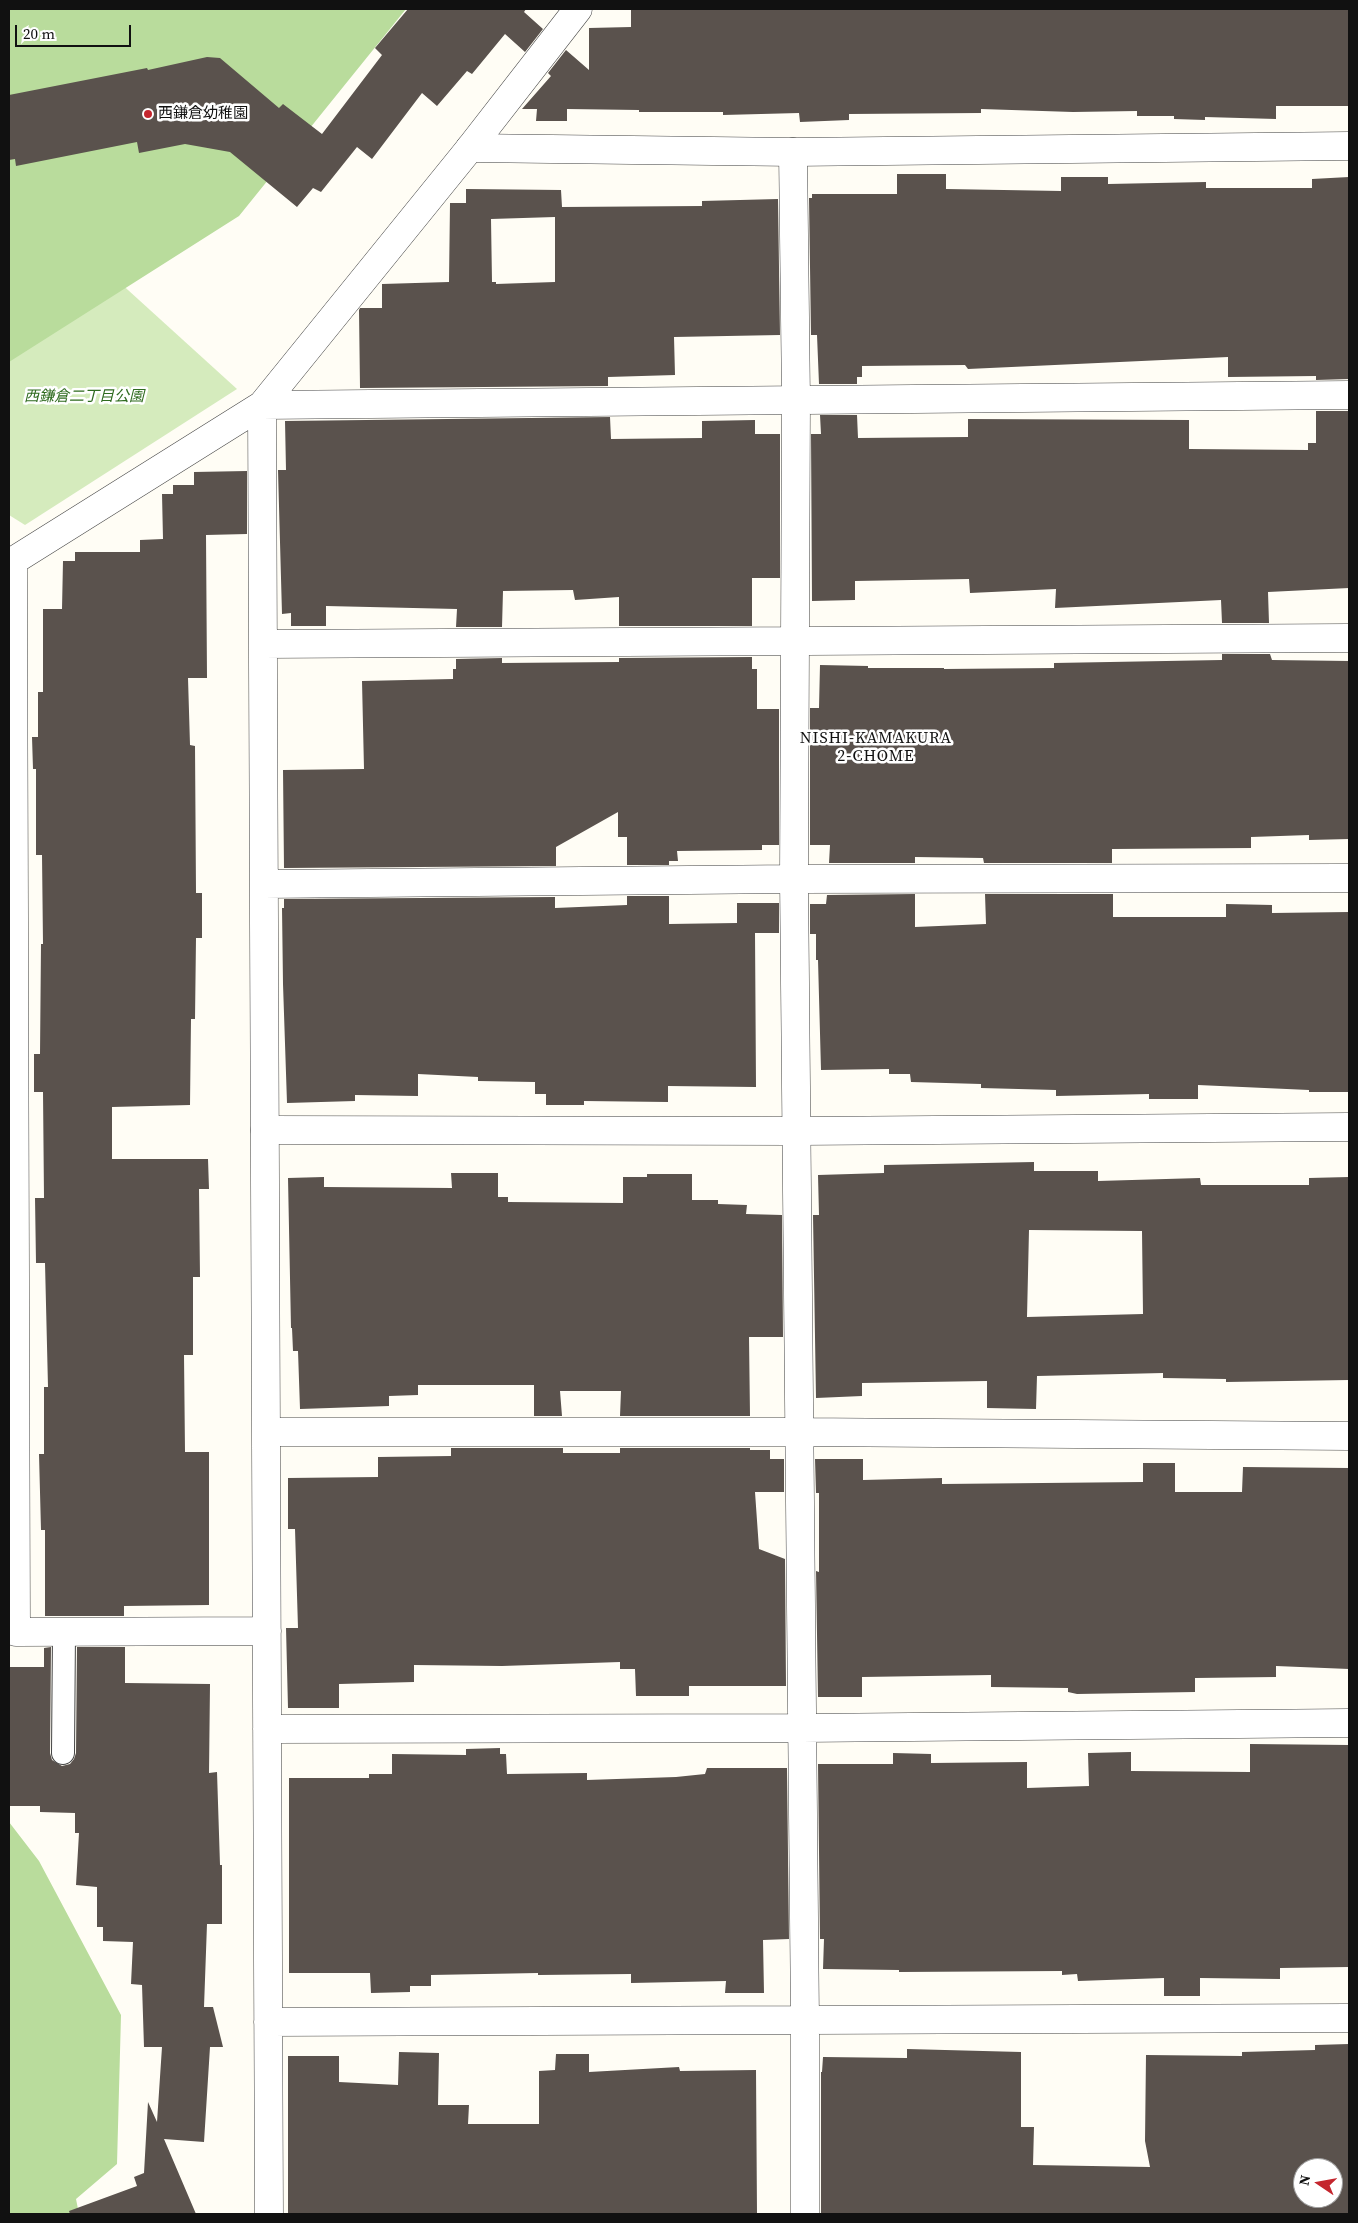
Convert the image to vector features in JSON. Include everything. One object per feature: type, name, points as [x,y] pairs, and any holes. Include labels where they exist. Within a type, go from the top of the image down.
[{"type":"street","points":[[267,1631],[16,1632],[12,1551],[11,633],[13,561],[262,405],[470,148],[578,9]]},
{"type":"street","points":[[470,148],[793,152],[1349,146]]},
{"type":"street","points":[[793,152],[796,400],[794,879],[798,1131],[805,2214]]},
{"type":"street","points":[[262,405],[1349,395]]},
{"type":"street","points":[[262,405],[269,2214]]},
{"type":"street","points":[[263,644],[1349,638]]},
{"type":"street","points":[[264,884],[794,879],[1349,878]]},
{"type":"street","points":[[265,1130],[798,1131],[1349,1126]]},
{"type":"street","points":[[266,1432],[799,1432],[1349,1436]]},
{"type":"street","points":[[267,1729],[802,1728],[1349,1723]]},
{"type":"street","points":[[268,2022],[1349,2018]]},
{"type":"lane","points":[[63,1752],[64,1632]]},
{"type":"green space","points":[[11,9],[406,9],[239,216],[9,362],[9,11]]},
{"type":"green space","name":"西鎌倉二丁目公園","points":[[117,280],[237,389],[25,525],[9,515],[9,331]]},
{"type":"green space","points":[[9,1822],[39,1861],[121,2015],[117,2164],[76,2199],[79,2214],[9,2214]]},
{"type":"building","points":[[408,9],[526,9],[524,12],[543,29],[525,52],[505,34],[472,74],[467,71],[437,106],[422,93],[372,159],[357,147],[321,192],[313,188],[297,207],[230,152],[185,144],[139,153],[137,142],[16,166],[15,159],[9,160],[9,95],[147,68],[148,70],[207,57],[220,58],[279,108],[283,104],[322,134],[382,55],[375,48]]},
{"type":"building","points":[[631,9],[1349,9],[1349,106],[1276,106],[1276,119],[1205,117],[1205,120],[1174,119],[1174,116],[1137,116],[1137,111],[1073,112],[981,109],[981,113],[849,114],[849,120],[800,122],[799,113],[723,115],[723,112],[639,112],[639,110],[567,109],[567,121],[536,121],[537,109],[522,109],[551,76],[548,73],[566,50],[589,70],[589,28],[631,27]]},
{"type":"building","points":[[897,174],[946,174],[946,189],[1061,191],[1061,177],[1108,177],[1108,184],[1206,182],[1206,188],[1312,188],[1312,179],[1349,177],[1349,379],[1316,380],[1316,376],[1228,377],[1228,357],[968,369],[965,365],[862,366],[862,377],[857,377],[857,384],[819,384],[817,335],[811,335],[809,198],[812,198],[812,194],[897,194]]},
{"type":"building","points":[[466,189],[561,190],[562,207],[702,206],[702,201],[778,199],[780,335],[674,337],[675,375],[608,377],[608,386],[360,388],[360,308],[382,308],[382,284],[449,282],[450,203],[466,203]],"holes":[[[555,217],[555,282],[496,284],[496,282],[492,282],[491,219]]]},
{"type":"building","points":[[1316,411],[1349,411],[1349,588],[1268,592],[1269,623],[1222,623],[1221,600],[1055,608],[1056,589],[970,593],[969,579],[855,581],[855,600],[812,601],[811,434],[821,434],[820,415],[857,415],[858,438],[968,437],[968,419],[1189,420],[1189,449],[1308,450],[1308,443],[1316,443]]},
{"type":"building","points":[[610,417],[611,439],[702,438],[702,421],[755,420],[755,434],[780,434],[780,578],[752,578],[752,626],[619,626],[619,597],[575,600],[573,590],[503,591],[502,627],[456,627],[457,609],[326,606],[326,626],[291,626],[291,613],[282,614],[278,470],[286,470],[285,421]]},
{"type":"building","points":[[247,471],[247,534],[206,535],[207,678],[188,678],[190,745],[195,746],[196,893],[202,893],[202,938],[196,938],[195,1019],[191,1019],[190,1105],[112,1107],[112,1159],[208,1159],[209,1189],[199,1189],[200,1277],[193,1277],[193,1355],[184,1355],[185,1452],[209,1452],[209,1605],[124,1606],[124,1616],[45,1616],[45,1530],[41,1530],[39,1454],[44,1454],[44,1387],[48,1387],[45,1263],[36,1263],[35,1198],[44,1198],[43,1092],[34,1092],[34,1054],[40,1054],[41,944],[43,944],[42,855],[36,855],[36,769],[33,769],[32,737],[38,737],[38,692],[43,692],[43,609],[62,609],[63,561],[75,561],[75,552],[140,552],[140,540],[163,539],[162,494],[173,494],[173,485],[194,485],[194,472]]},
{"type":"building","points":[[1222,654],[1270,654],[1272,660],[1349,661],[1349,839],[1309,840],[1309,835],[1251,837],[1251,848],[1112,849],[1112,863],[984,863],[983,858],[915,857],[915,863],[829,863],[830,845],[810,845],[810,708],[819,708],[820,665],[944,669],[1054,668],[1054,663],[1222,660]]},
{"type":"building","points":[[752,657],[752,669],[757,669],[757,709],[779,709],[779,845],[762,845],[762,850],[677,851],[678,861],[669,861],[669,865],[627,865],[627,837],[618,837],[618,812],[556,847],[556,866],[284,868],[283,770],[364,769],[362,681],[453,679],[456,659],[502,658],[502,663],[619,662],[619,658]]},
{"type":"building","points":[[915,894],[915,927],[986,924],[985,894],[1113,894],[1113,917],[1226,917],[1226,904],[1272,905],[1272,913],[1349,912],[1349,1092],[1309,1092],[1309,1090],[1198,1085],[1198,1099],[1149,1099],[1149,1094],[1056,1096],[1056,1090],[981,1088],[981,1084],[911,1082],[910,1074],[889,1074],[889,1069],[821,1070],[818,960],[816,960],[816,934],[810,934],[810,904],[826,904],[827,895]]},
{"type":"building","points":[[627,896],[669,896],[669,924],[737,923],[737,903],[779,903],[779,933],[755,933],[756,1087],[668,1086],[668,1102],[584,1101],[584,1105],[546,1105],[546,1094],[535,1094],[535,1082],[478,1081],[478,1077],[418,1074],[418,1096],[355,1095],[355,1101],[287,1103],[283,984],[282,908],[284,908],[284,899],[555,897],[555,908],[627,905]]},
{"type":"building","points":[[1034,1162],[1034,1171],[1098,1171],[1098,1181],[1200,1178],[1201,1185],[1309,1185],[1309,1178],[1349,1177],[1349,1380],[1226,1382],[1226,1379],[1163,1378],[1163,1373],[1037,1376],[1036,1409],[987,1408],[987,1381],[862,1383],[862,1396],[816,1398],[813,1215],[819,1215],[818,1175],[884,1173],[884,1165]],"holes":[[[1029,1230],[1142,1231],[1143,1314],[1027,1317]]]},
{"type":"building","points":[[451,1173],[498,1173],[498,1197],[508,1197],[508,1202],[623,1203],[623,1177],[647,1177],[647,1174],[692,1174],[692,1200],[718,1200],[718,1204],[747,1205],[746,1214],[782,1215],[783,1337],[749,1337],[750,1416],[620,1416],[621,1391],[560,1391],[562,1416],[534,1416],[534,1385],[418,1385],[418,1395],[389,1396],[389,1406],[300,1409],[298,1351],[293,1351],[291,1328],[288,1178],[324,1177],[324,1187],[452,1188]]},
{"type":"building","points":[[451,1448],[563,1448],[563,1453],[620,1453],[620,1448],[750,1448],[750,1450],[770,1450],[770,1459],[784,1459],[784,1492],[755,1492],[759,1549],[785,1559],[786,1686],[689,1686],[689,1696],[636,1696],[635,1669],[620,1669],[620,1662],[502,1666],[414,1665],[414,1682],[339,1684],[339,1708],[288,1708],[286,1628],[298,1628],[295,1529],[288,1529],[288,1478],[378,1477],[378,1457],[451,1456]]},
{"type":"building","points":[[815,1459],[863,1459],[863,1480],[942,1478],[942,1484],[1143,1482],[1143,1463],[1175,1463],[1175,1492],[1242,1492],[1243,1467],[1349,1468],[1349,1669],[1276,1666],[1276,1677],[1195,1678],[1195,1692],[1077,1694],[1068,1692],[1068,1688],[991,1687],[991,1675],[862,1677],[862,1697],[818,1697],[816,1571],[819,1572],[819,1493],[816,1493]]},
{"type":"building","points":[[51,1647],[50,1753],[52,1760],[62,1766],[70,1764],[76,1753],[77,1647],[125,1647],[125,1683],[210,1684],[209,1773],[217,1772],[220,1865],[222,1865],[222,1924],[207,1924],[204,2007],[213,2007],[223,2047],[210,2047],[204,2142],[164,2139],[196,2214],[70,2214],[69,2211],[137,2186],[134,2177],[144,2173],[148,2102],[157,2122],[162,2047],[144,2047],[142,1985],[131,1984],[133,1942],[103,1941],[103,1927],[97,1927],[97,1887],[76,1885],[79,1833],[75,1833],[75,1813],[40,1812],[40,1806],[9,1806],[9,1667],[44,1667],[44,1648]]},
{"type":"building","points":[[1250,1744],[1349,1745],[1349,1967],[1280,1968],[1280,1979],[1200,1978],[1200,1996],[1164,1996],[1164,1978],[1078,1981],[1077,1974],[1062,1975],[1062,1971],[899,1972],[899,1970],[823,1969],[824,1939],[820,1939],[818,1764],[893,1764],[893,1753],[931,1754],[931,1763],[1027,1762],[1027,1788],[1089,1786],[1088,1753],[1131,1752],[1131,1771],[1250,1772]]},
{"type":"building","points":[[500,1748],[500,1754],[506,1754],[507,1774],[587,1773],[587,1780],[676,1777],[705,1774],[707,1768],[787,1768],[789,1939],[763,1940],[764,1993],[725,1993],[726,1981],[631,1983],[631,1974],[538,1975],[538,1973],[431,1975],[431,1986],[410,1986],[410,1992],[371,1993],[370,1973],[289,1973],[289,1778],[369,1778],[369,1774],[392,1774],[392,1754],[466,1755],[466,1749]]},
{"type":"building","points":[[1349,2044],[1349,2214],[821,2214],[821,2072],[823,2057],[907,2058],[907,2049],[1021,2052],[1021,2127],[1034,2127],[1033,2165],[1150,2167],[1145,2141],[1146,2055],[1242,2056],[1242,2052],[1315,2050],[1315,2045]]},
{"type":"building","points":[[399,2052],[439,2053],[438,2105],[469,2105],[468,2124],[539,2124],[539,2071],[555,2070],[556,2054],[589,2054],[589,2072],[679,2067],[680,2071],[756,2070],[757,2214],[288,2214],[288,2056],[339,2056],[339,2082],[398,2085]]},
{"type":"place","name":"西鎌倉幼稚園","points":[[148,114]]},
{"type":"district","name":"NISHI-KAMAKURA 2-CHOME","points":[[876,748]]}]
